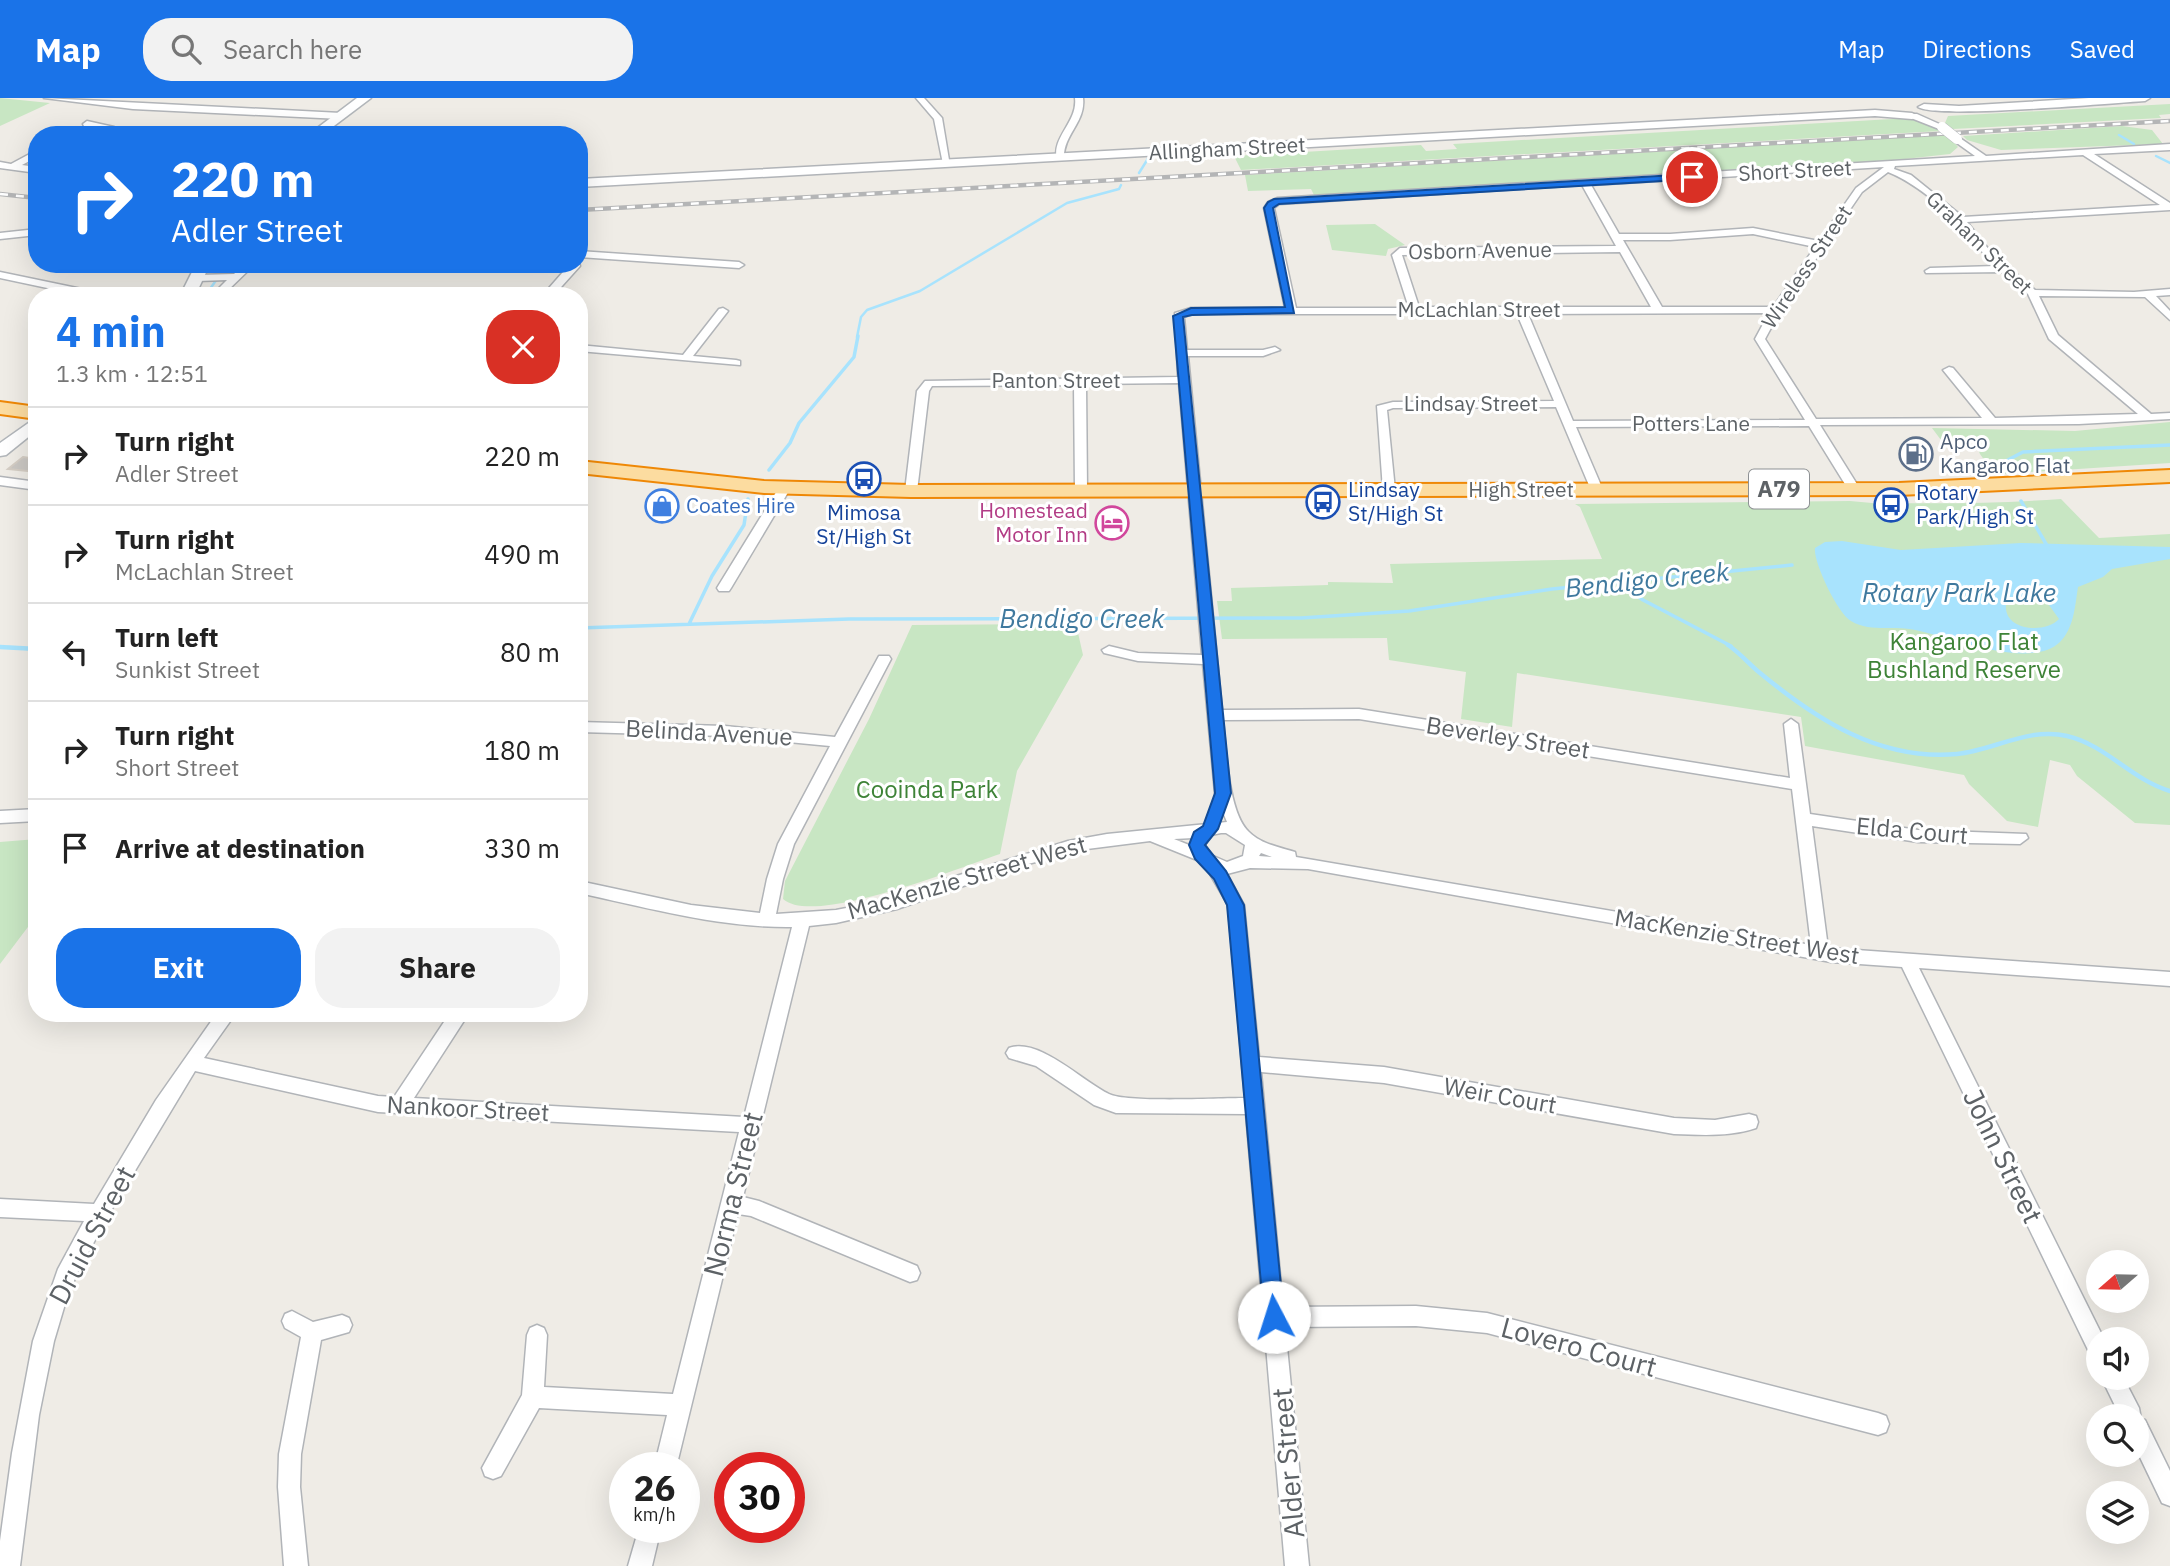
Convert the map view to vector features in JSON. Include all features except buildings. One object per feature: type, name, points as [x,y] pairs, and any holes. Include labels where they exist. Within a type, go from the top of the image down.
[{"type":"highway","points":[[0,402],[28,401]]},
{"type":"highway","points":[[0,408],[28,412]]},
{"type":"highway","name":"High Street","points":[[588,468],[784,489],[911,491],[1854,489],[1982,487],[2170,476]]},
{"type":"main road","points":[[327,126],[365,98]]},
{"type":"main road","points":[[0,451],[28,429]]},
{"type":"street","points":[[48,98],[132,107],[341,116]]},
{"type":"street","points":[[920,98],[938,118],[947,164]]},
{"type":"street","points":[[1060,158],[1060,146],[1080,111],[1079,98]]},
{"type":"street","name":"Allingham Street","points":[[588,183],[2145,98]]},
{"type":"street","points":[[227,111],[236,104]]},
{"type":"street","points":[[1916,110],[1983,158]]},
{"type":"street","points":[[1916,110],[1942,127]]},
{"type":"street","name":"Short Street","points":[[1291,310],[1269,211],[1271,204],[1281,201],[1891,167],[1983,158],[2170,147]]},
{"type":"street","points":[[2085,152],[2170,207]]},
{"type":"street","points":[[12,167],[28,158]]},
{"type":"street","points":[[0,165],[28,169]]},
{"type":"street","name":"Graham Street","points":[[1891,167],[1908,177],[1960,220],[1987,253],[2032,293],[2053,337],[2148,417]]},
{"type":"street","name":"Wireless Street","points":[[1854,489],[1761,344],[1760,334],[1859,190],[1891,167]]},
{"type":"street","points":[[1585,183],[1658,310]]},
{"type":"street","points":[[1960,220],[2170,207]]},
{"type":"street","points":[[1617,237],[1670,237],[1753,231],[1822,245]]},
{"type":"street","points":[[0,236],[28,233]]},
{"type":"street","name":"Osborn Avenue","points":[[1415,310],[1396,255],[1400,251],[1623,249]]},
{"type":"street","points":[[588,258],[739,265]]},
{"type":"street","points":[[1930,271],[2006,269]]},
{"type":"street","points":[[211,273],[234,277]]},
{"type":"street","points":[[225,287],[239,273]]},
{"type":"street","points":[[555,287],[567,273]]},
{"type":"street","points":[[0,275],[58,287]]},
{"type":"street","points":[[2032,293],[2170,292]]},
{"type":"street","points":[[2148,294],[2170,317]]},
{"type":"street","name":"McLachlan Street","points":[[1181,353],[1178,317],[1181,313],[1291,310],[1777,310]]},
{"type":"street","points":[[1521,310],[1597,489]]},
{"type":"street","points":[[685,358],[723,311]]},
{"type":"street","points":[[588,349],[736,363]]},
{"type":"street","points":[[1239,831],[1223,793],[1181,353],[1264,353],[1275,350]]},
{"type":"street","points":[[1949,370],[1991,421]]},
{"type":"street","name":"Panton Street","points":[[911,491],[923,391],[929,383],[1184,380]]},
{"type":"street","points":[[1080,381],[1081,491]]},
{"type":"street","name":"Lindsay Street","points":[[1390,490],[1381,408],[1393,405],[1561,404]]},
{"type":"street","name":"Potters Lane","points":[[1570,424],[1991,421],[2170,416]]},
{"type":"street","points":[[0,481],[28,485]]},
{"type":"street","points":[[724,588],[784,489]]},
{"type":"street","points":[[1109,650],[1138,657],[1210,660]]},
{"type":"street","points":[[767,920],[775,879],[786,844],[884,659]]},
{"type":"street","name":"Beverley Street","points":[[1216,715],[1359,714],[1799,785]]},
{"type":"street","points":[[1791,724],[1820,953]]},
{"type":"street","name":"Belinda Avenue","points":[[588,727],[725,731],[839,742]]},
{"type":"street","points":[[1223,793],[1208,830],[1197,841],[1207,860],[1224,868],[1245,864]]},
{"type":"street","points":[[0,817],[28,815]]},
{"type":"street","name":"Elda Court","points":[[1804,819],[1918,836],[2020,838]]},
{"type":"street","points":[[1208,830],[1229,827],[1239,831],[1252,843],[1253,853],[1245,864],[1236,905]]},
{"type":"street","name":"MacKenzie Street West","points":[[588,889],[701,912],[767,920],[802,920],[891,904],[1074,845],[1113,838],[1208,830]]},
{"type":"street","name":"MacKenzie Street West","points":[[1148,836],[1177,844],[1207,860]]},
{"type":"street","name":"MacKenzie Street West","points":[[1252,843],[1308,863],[1820,953],[1908,962],[2170,979]]},
{"type":"street","name":"Alder Street","points":[[1207,860],[1236,905],[1297,1566]]},
{"type":"street","name":"MacKenzie Street West","points":[[1245,864],[1308,863]]},
{"type":"street","name":"Norma Street","points":[[669,1452],[802,920]]},
{"type":"street","name":"John Street","points":[[1908,962],[2087,1327]]},
{"type":"street","name":"Druid Street","points":[[8,1566],[45,1329],[68,1269],[190,1063],[220,1022]]},
{"type":"street","points":[[399,1105],[454,1022]]},
{"type":"street","points":[[1014,1053],[1041,1059],[1101,1099],[1116,1105],[1254,1106]]},
{"type":"street","name":"Nankoor Street","points":[[190,1063],[358,1101],[751,1125]]},
{"type":"street","name":"Weir Court","points":[[1250,1065],[1384,1075],[1674,1126],[1715,1128],[1749,1122]]},
{"type":"street","points":[[731,1205],[752,1207],[910,1273]]},
{"type":"street","points":[[0,1208],[100,1213]]},
{"type":"street","name":"Lovero Court","points":[[1274,1317],[1416,1316],[1487,1322],[1878,1423]]},
{"type":"street","points":[[292,1321],[312,1332],[342,1325]]},
{"type":"street","points":[[296,1566],[289,1487],[290,1454],[312,1332]]},
{"type":"street","points":[[493,1468],[533,1397],[537,1335]]},
{"type":"street","points":[[533,1397],[680,1405]]},
{"type":"street","points":[[2149,1452],[2170,1495]]},
{"type":"street","points":[[640,1566],[646,1543]]},
{"type":"green space","points":[[0,98],[50,103],[0,126]]},
{"type":"green space","points":[[2170,104],[2170,114],[2159,115],[2161,118],[1953,129],[1945,123],[1948,116]]},
{"type":"green space","points":[[1910,118],[1941,131],[1241,170],[1234,156],[1421,145],[1426,151],[1457,149],[1453,144]]},
{"type":"green space","points":[[2122,126],[2152,130],[2163,144],[2001,150],[1967,140],[1963,136]]},
{"type":"green space","points":[[1948,135],[1958,147],[1950,154],[1869,163],[1314,195],[1311,189],[1248,191],[1245,175]]},
{"type":"green space","points":[[1375,224],[1405,245],[1388,249],[1386,256],[1332,250],[1326,225]]},
{"type":"green space","points":[[2170,422],[2170,463],[2001,474],[1994,474],[1974,440],[1941,440],[1932,428],[2075,431]]},
{"type":"green space","name":"Kangaroo Flat Bushland Reserve","points":[[2061,499],[2099,538],[2170,534],[2170,825],[2135,823],[2077,776],[2070,765],[2050,760],[2038,827],[2007,821],[1969,784],[1964,775],[1805,746],[1801,717],[1517,673],[1512,727],[1461,719],[1466,672],[1389,660],[1387,638],[1222,639],[1217,601],[1232,601],[1231,588],[1328,585],[1328,582],[1393,583],[1390,564],[1602,559],[1580,507],[1575,504],[1850,501],[1894,505],[1893,503]]},
{"type":"green space","name":"Cooinda Park","points":[[1076,624],[1083,655],[1017,771],[1000,854],[888,892],[855,900],[824,906],[800,906],[783,899],[785,881],[869,719],[912,625]]},
{"type":"green space","points":[[28,840],[28,927],[0,964],[0,842]]},
{"type":"water","name":"Rotary Park Lake","points":[[1842,541],[1901,550],[2021,543],[2170,547],[2170,559],[2112,569],[2103,577],[2078,587],[2075,609],[2065,636],[2046,650],[2028,653],[1986,649],[1924,632],[1872,628],[1851,621],[1833,599],[1815,555],[1815,548],[1825,542]],"holes":[[[2025,597],[2044,598],[2059,619],[2053,624],[2026,627],[2011,620],[2007,613],[2006,604]]]},
{"type":"waterway","points":[[2119,135],[2134,144]]},
{"type":"waterway","points":[[2156,156],[2170,163]]},
{"type":"waterway","points":[[1139,173],[1149,157]]},
{"type":"waterway","points":[[857,337],[861,317],[867,310],[920,291],[1067,203],[1119,189],[1121,185]]},
{"type":"waterway","points":[[220,276],[224,273]]},
{"type":"waterway","points":[[211,287],[217,279]]},
{"type":"waterway","points":[[769,470],[790,443],[799,423],[854,357],[858,336]]},
{"type":"waterway","points":[[2003,469],[2004,462],[2023,452],[2170,445]]},
{"type":"waterway","points":[[689,624],[712,576],[744,525],[748,499]]},
{"type":"waterway","points":[[2021,501],[2049,549]]},
{"type":"waterway","name":"Bendigo Creek","points":[[588,628],[849,619],[1301,618],[1409,611],[1552,589],[1792,565]]},
{"type":"waterway","points":[[1619,583],[1643,600],[1731,646]]},
{"type":"waterway","points":[[1728,645],[1804,706],[1851,734],[1876,744],[1902,751],[1957,754],[2039,734],[2067,736],[2081,740],[2143,779],[2170,791]]},
{"type":"waterway","name":"Bendigo Creek","points":[[0,647],[28,649]]},
{"type":"railway","points":[[588,209],[2170,121]]},
{"type":"railway","points":[[0,194],[28,197]]},
{"type":"place","name":"Apco Kangaroo Flat","points":[[1916,454]]},
{"type":"place","name":"Mimosa St/High St","points":[[864,479]]},
{"type":"place","name":"Lindsay St/High St","points":[[1323,502]]},
{"type":"place","name":"Rotary Park/High St","points":[[1891,505]]},
{"type":"place","name":"Coates Hire","points":[[662,506]]},
{"type":"place","name":"Homestead Motor Inn","points":[[1112,523]]},
{"type":"route","points":[[1274,1317],[1236,905],[1213,864],[1201,855],[1197,845],[1199,836],[1210,829],[1223,793],[1178,316],[1191,312],[1291,310],[1269,208],[1277,201],[1692,177]]}]
